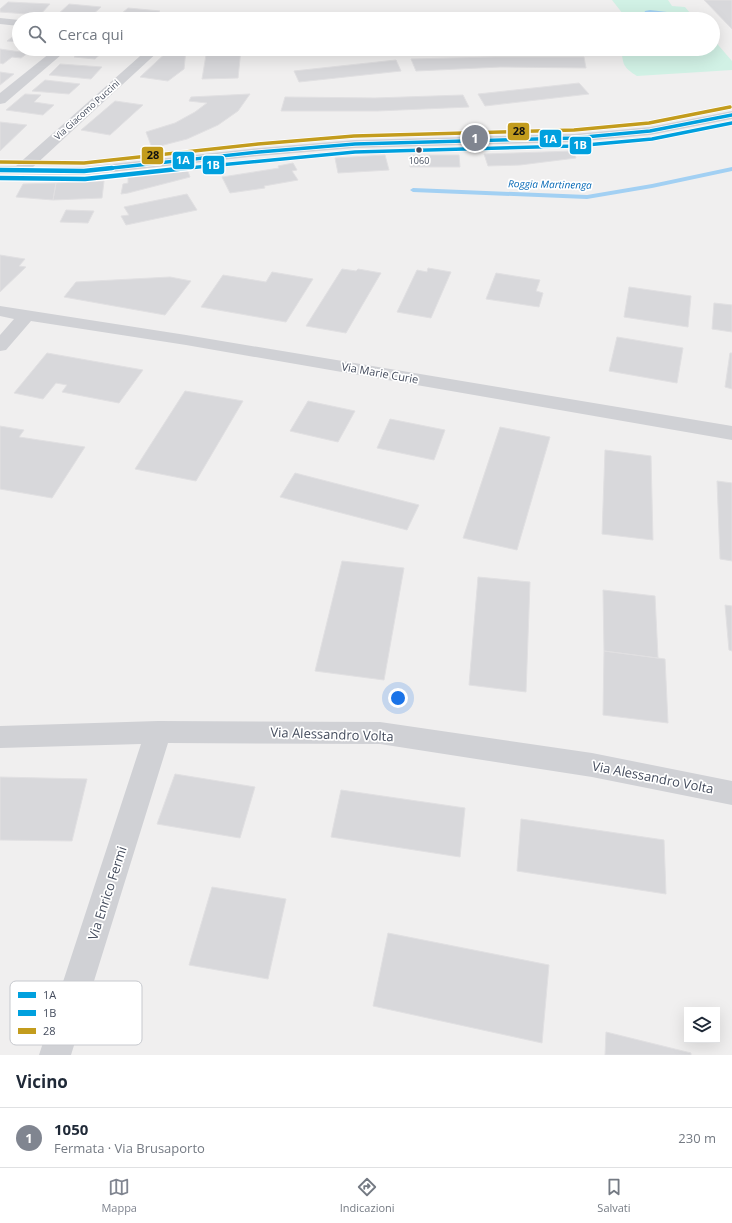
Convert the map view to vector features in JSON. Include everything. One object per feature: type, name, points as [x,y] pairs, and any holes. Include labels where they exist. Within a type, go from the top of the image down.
[{"type":"street","points":[[0,21],[12,22]]},
{"type":"street","points":[[2,96],[53,56]]},
{"type":"street","name":"Via Giacomo Puccini","points":[[20,171],[147,56]]},
{"type":"street","points":[[0,170],[84,171],[259,152],[355,144],[574,138],[650,131],[732,115]]},
{"type":"street","name":"Via Marie Curie","points":[[0,310],[732,433]]},
{"type":"street","points":[[0,346],[27,315]]},
{"type":"street","name":"Via Alessandro Volta","points":[[0,737],[158,732],[380,733],[592,765],[732,793]]},
{"type":"street","name":"Via Enrico Fermi","points":[[83,981],[158,732]]},
{"type":"green space","points":[[612,0],[668,0],[672,6],[685,7],[689,12],[621,12]]},
{"type":"green space","points":[[720,47],[732,61],[732,70],[637,76],[629,71],[623,62],[623,56],[720,56]]},
{"type":"water","points":[[650,10],[667,12],[645,12]]},
{"type":"building","points":[[704,0],[732,0],[732,29],[720,17],[720,12],[716,12]]},
{"type":"building","points":[[8,2],[50,4],[43,12],[12,13],[0,12],[0,9]]},
{"type":"building","points":[[69,4],[101,7],[96,12],[60,12]]},
{"type":"building","points":[[128,8],[160,11],[159,12],[123,12]]},
{"type":"building","points":[[12,37],[12,41],[7,41]]},
{"type":"building","points":[[0,49],[12,51],[12,56],[24,56],[21,58],[12,57],[3,64],[0,63]]},
{"type":"building","points":[[75,56],[98,56],[95,59],[74,57]]},
{"type":"building","points":[[162,56],[185,56],[184,69],[168,81],[140,77]]},
{"type":"building","points":[[206,56],[240,56],[238,78],[202,79]]},
{"type":"building","points":[[584,57],[586,68],[500,67],[416,71],[411,59]]},
{"type":"building","points":[[396,60],[401,71],[299,82],[294,71]]},
{"type":"building","points":[[60,64],[102,67],[91,79],[49,75]]},
{"type":"building","points":[[0,72],[14,74],[0,85]]},
{"type":"building","points":[[45,80],[80,84],[69,94],[32,91]]},
{"type":"building","points":[[579,83],[589,94],[485,106],[478,94]]},
{"type":"building","points":[[25,94],[41,95],[34,102],[54,105],[43,115],[6,110]]},
{"type":"building","points":[[250,94],[238,111],[218,125],[187,139],[152,148],[146,132],[175,123],[195,112],[207,103],[189,101],[191,97]]},
{"type":"building","points":[[463,95],[469,107],[377,111],[281,111],[285,97],[375,98]]},
{"type":"building","points":[[115,101],[143,105],[110,135],[81,130]]},
{"type":"building","points":[[0,122],[27,125],[0,151]]},
{"type":"building","points":[[573,151],[576,158],[520,165],[488,166],[484,154]]},
{"type":"building","points":[[385,155],[389,170],[338,173],[335,158]]},
{"type":"building","points":[[410,155],[459,155],[460,167],[410,167]]},
{"type":"building","points":[[293,163],[297,170],[292,171],[298,180],[264,186],[265,188],[230,193],[222,177],[279,168],[278,166]]},
{"type":"building","points":[[187,169],[190,177],[121,194],[123,184],[128,183],[128,177]]},
{"type":"building","points":[[104,181],[102,198],[53,200],[56,183]]},
{"type":"building","points":[[56,183],[53,200],[16,197],[23,184]]},
{"type":"building","points":[[187,194],[197,210],[126,225],[121,216],[129,215],[124,207]]},
{"type":"building","points":[[66,210],[94,211],[88,223],[60,222]]},
{"type":"building","points":[[0,255],[25,259],[19,266],[26,267],[0,292]]},
{"type":"building","points":[[428,268],[451,272],[431,318],[397,312],[417,270],[427,272]]},
{"type":"building","points":[[342,269],[356,271],[358,269],[381,273],[346,333],[306,326]]},
{"type":"building","points":[[272,272],[313,279],[286,322],[201,307],[223,275],[266,282]]},
{"type":"building","points":[[496,273],[540,280],[536,291],[543,293],[539,307],[486,299]]},
{"type":"building","points":[[170,277],[191,281],[165,315],[64,297],[76,282]]},
{"type":"building","points":[[629,287],[691,296],[688,327],[624,317]]},
{"type":"building","points":[[714,303],[732,305],[732,332],[712,329]]},
{"type":"building","points":[[617,337],[683,348],[677,383],[609,371]]},
{"type":"building","points":[[47,353],[143,370],[119,403],[62,392],[67,385],[56,383],[43,399],[14,393]]},
{"type":"building","points":[[730,353],[732,353],[732,389],[725,387]]},
{"type":"building","points":[[185,391],[243,401],[196,481],[135,469]]},
{"type":"building","points":[[308,401],[355,411],[338,442],[290,431]]},
{"type":"building","points":[[390,419],[445,430],[434,460],[377,448]]},
{"type":"building","points":[[0,426],[24,430],[19,437],[85,447],[52,498],[0,489]]},
{"type":"building","points":[[500,427],[550,437],[517,550],[463,538]]},
{"type":"building","points":[[605,450],[651,456],[653,540],[602,534]]},
{"type":"building","points":[[295,473],[419,505],[407,530],[280,497]]},
{"type":"building","points":[[717,481],[732,483],[732,561],[720,559]]},
{"type":"building","points":[[342,561],[404,568],[384,680],[315,671]]},
{"type":"building","points":[[478,577],[530,582],[526,692],[469,685]]},
{"type":"building","points":[[603,590],[655,596],[658,658],[604,651]]},
{"type":"building","points":[[725,605],[732,606],[732,651],[729,650]]},
{"type":"building","points":[[604,651],[665,659],[668,723],[603,715]]},
{"type":"building","points":[[175,774],[255,787],[240,838],[157,824]]},
{"type":"building","points":[[0,777],[87,779],[72,841],[0,840]]},
{"type":"building","points":[[341,790],[465,808],[460,857],[331,837]]},
{"type":"building","points":[[521,819],[664,840],[666,894],[517,871]]},
{"type":"building","points":[[212,887],[286,899],[268,979],[189,965]]},
{"type":"building","points":[[388,933],[549,965],[542,1043],[373,1006]]},
{"type":"building","points":[[606,1032],[691,1053],[691,1055],[605,1055]]},
{"type":"waterway","name":"Roggia Martinenga","points":[[413,190],[587,197],[652,186],[732,169]]},
{"type":"transit line","name":"28","points":[[0,162],[84,163],[258,144],[354,136],[574,130],[649,123],[730,107]]},
{"type":"transit line","name":"1A","points":[[0,170],[84,171],[259,152],[355,144],[574,138],[650,131],[732,115]]},
{"type":"transit line","name":"1B","points":[[0,178],[85,179],[260,160],[355,152],[575,146],[652,139],[732,123]]},
{"type":"place","name":"1050","points":[[475,138]]},
{"type":"place","name":"1060","points":[[419,150]]}]
